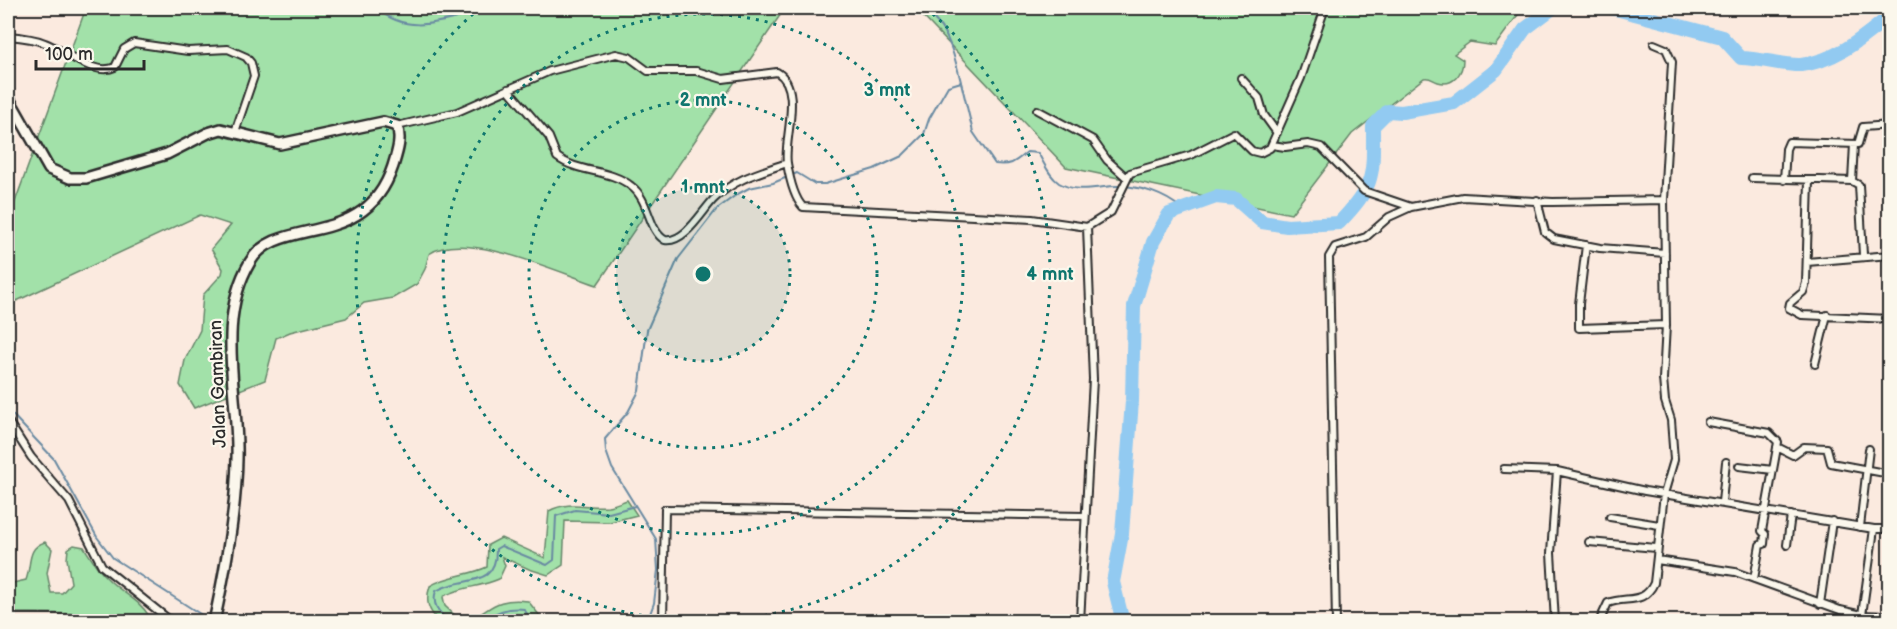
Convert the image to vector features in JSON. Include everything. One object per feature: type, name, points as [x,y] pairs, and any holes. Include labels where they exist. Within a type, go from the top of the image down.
[{"type":"street","points":[[8,97],[44,163],[55,173],[70,178],[86,178],[167,154],[208,133],[221,129],[268,143],[280,144],[384,122],[397,126],[457,112],[550,71],[616,54],[629,57],[648,71],[696,71],[723,79],[777,72],[785,81],[791,112],[787,163],[798,201],[803,207],[969,214],[1042,220],[1087,227],[1111,212],[1126,180],[1140,169],[1191,155],[1234,133],[1252,151],[1260,153],[1272,145],[1301,78],[1324,8]]},
{"type":"street","points":[[8,36],[42,42],[91,66],[104,69],[115,67],[124,49],[134,43],[188,51],[228,49],[236,51],[251,63],[254,76],[235,132]]},
{"type":"street","points":[[1599,621],[1608,603],[1645,597],[1654,583],[1656,548],[1664,494],[1674,460],[1671,420],[1664,392],[1666,326],[1664,200],[1672,62],[1666,49],[1654,44]]},
{"type":"street","points":[[1241,78],[1259,98],[1264,115],[1277,134]]},
{"type":"street","points":[[508,89],[549,137],[557,157],[614,176],[637,191],[646,204],[657,233],[665,240],[679,238],[716,197],[731,186],[787,163]]},
{"type":"street","points":[[1037,110],[1093,140],[1107,160],[1126,180]]},
{"type":"street","points":[[1784,180],[1786,149],[1791,141],[1854,144],[1859,143],[1863,127],[1890,125]]},
{"type":"street","name":"Jalan Gambiran","points":[[215,619],[236,484],[237,438],[231,330],[233,301],[238,285],[251,260],[260,250],[281,240],[340,223],[359,214],[373,202],[387,183],[393,165],[399,139],[397,126]]},
{"type":"street","points":[[1272,145],[1285,147],[1308,144],[1321,147],[1364,191],[1376,197],[1411,207]]},
{"type":"street","points":[[1852,181],[1854,144]]},
{"type":"street","points":[[1752,178],[1852,181],[1859,185],[1863,255]]},
{"type":"street","points":[[1809,181],[1804,289],[1790,303],[1789,308],[1802,315],[1890,319]]},
{"type":"street","points":[[1336,621],[1329,257],[1335,247],[1366,237],[1389,217],[1411,207],[1463,197],[1537,200],[1664,200]]},
{"type":"street","points":[[1537,200],[1542,226],[1548,236],[1586,245],[1665,253]]},
{"type":"street","points":[[1080,621],[1093,380],[1087,227]]},
{"type":"street","points":[[1586,245],[1579,304],[1580,328],[1666,326]]},
{"type":"street","points":[[1807,262],[1863,255],[1890,255]]},
{"type":"street","points":[[1815,364],[1827,315]]},
{"type":"street","points":[[8,421],[31,457],[69,501],[102,566],[172,621]]},
{"type":"street","points":[[1708,422],[1769,433],[1776,438],[1777,447],[1762,531],[1765,534],[1764,544],[1760,545],[1754,579]]},
{"type":"street","points":[[1777,447],[1793,455],[1804,447],[1827,448],[1831,463],[1890,474]]},
{"type":"street","points":[[1860,526],[1869,449]]},
{"type":"street","points":[[1722,502],[1726,462]]},
{"type":"street","points":[[1739,466],[1773,470]]},
{"type":"street","points":[[1504,469],[1557,471],[1664,494],[1874,529],[1890,529]]},
{"type":"street","points":[[1555,621],[1551,553],[1557,471]]},
{"type":"street","points":[[663,621],[663,513],[667,509],[1085,516]]},
{"type":"street","points":[[1787,545],[1791,515]]},
{"type":"street","points":[[1610,517],[1659,525]]},
{"type":"street","points":[[1820,604],[1832,522]]},
{"type":"street","points":[[1862,615],[1874,529]]},
{"type":"street","points":[[1589,542],[1656,548]]},
{"type":"street","points":[[1657,560],[1735,572],[1820,604],[1862,615],[1890,616]]},
{"type":"green space","points":[[86,8],[785,8],[597,285],[512,255],[465,246],[445,248],[429,254],[425,269],[417,284],[393,298],[364,303],[346,318],[290,332],[276,338],[265,380],[194,408],[180,385],[185,360],[200,330],[203,295],[222,274],[223,269],[211,249],[231,225],[200,215],[8,305],[8,221]]},
{"type":"green space","points":[[915,8],[1523,8],[1495,46],[1470,42],[1454,54],[1463,60],[1461,70],[1453,81],[1443,83],[1424,78],[1352,134],[1291,214],[1066,167]]},
{"type":"green space","points":[[627,500],[637,515],[610,522],[565,521],[563,565],[548,575],[502,557],[505,566],[499,579],[443,597],[445,606],[461,621],[439,621],[435,617],[428,601],[430,586],[487,567],[488,545],[501,538],[545,558],[549,511],[571,505],[608,506]]},
{"type":"green space","points":[[45,542],[52,549],[47,573],[51,593],[62,593],[71,583],[67,559],[68,549],[74,545],[84,547],[103,575],[145,610],[149,616],[147,620],[92,614],[8,613],[8,577],[13,583],[26,580],[32,552]]},
{"type":"green space","points":[[515,600],[528,601],[540,616],[540,621],[524,621],[520,616],[511,615],[495,621],[461,621],[470,619],[497,604]]},
{"type":"waterway","points":[[376,8],[397,21],[418,24],[440,22],[501,8]]},
{"type":"waterway","points":[[918,8],[936,21],[943,30],[952,50],[961,82]]},
{"type":"waterway","points":[[1123,622],[1113,582],[1122,534],[1132,401],[1134,306],[1153,242],[1169,214],[1216,197],[1236,199],[1262,222],[1287,226],[1339,223],[1360,199],[1370,179],[1373,126],[1388,111],[1402,112],[1454,103],[1496,70],[1525,29],[1553,8]]},
{"type":"waterway","points":[[1612,8],[1722,37],[1741,58],[1795,65],[1814,63],[1838,53],[1890,16]]},
{"type":"waterway","points":[[647,622],[654,603],[658,570],[656,539],[612,468],[606,451],[605,439],[628,412],[639,391],[647,330],[678,259],[717,209],[749,188],[773,183],[797,173],[815,184],[825,184],[874,169],[902,156],[924,134],[929,119],[948,86],[961,82],[973,132],[995,164],[1013,162],[1027,152],[1038,153],[1052,177],[1066,186],[1081,189],[1135,187],[1160,195],[1182,209]]},
{"type":"waterway","points":[[8,410],[54,459],[97,537],[113,558],[211,621]]},
{"type":"waterway","points":[[449,622],[436,605],[436,591],[484,576],[491,571],[495,562],[496,549],[501,546],[547,565],[554,560],[556,516],[575,510],[609,513],[635,506]]},
{"type":"waterway","points":[[481,622],[501,611],[512,609],[524,609],[532,622]]}]
